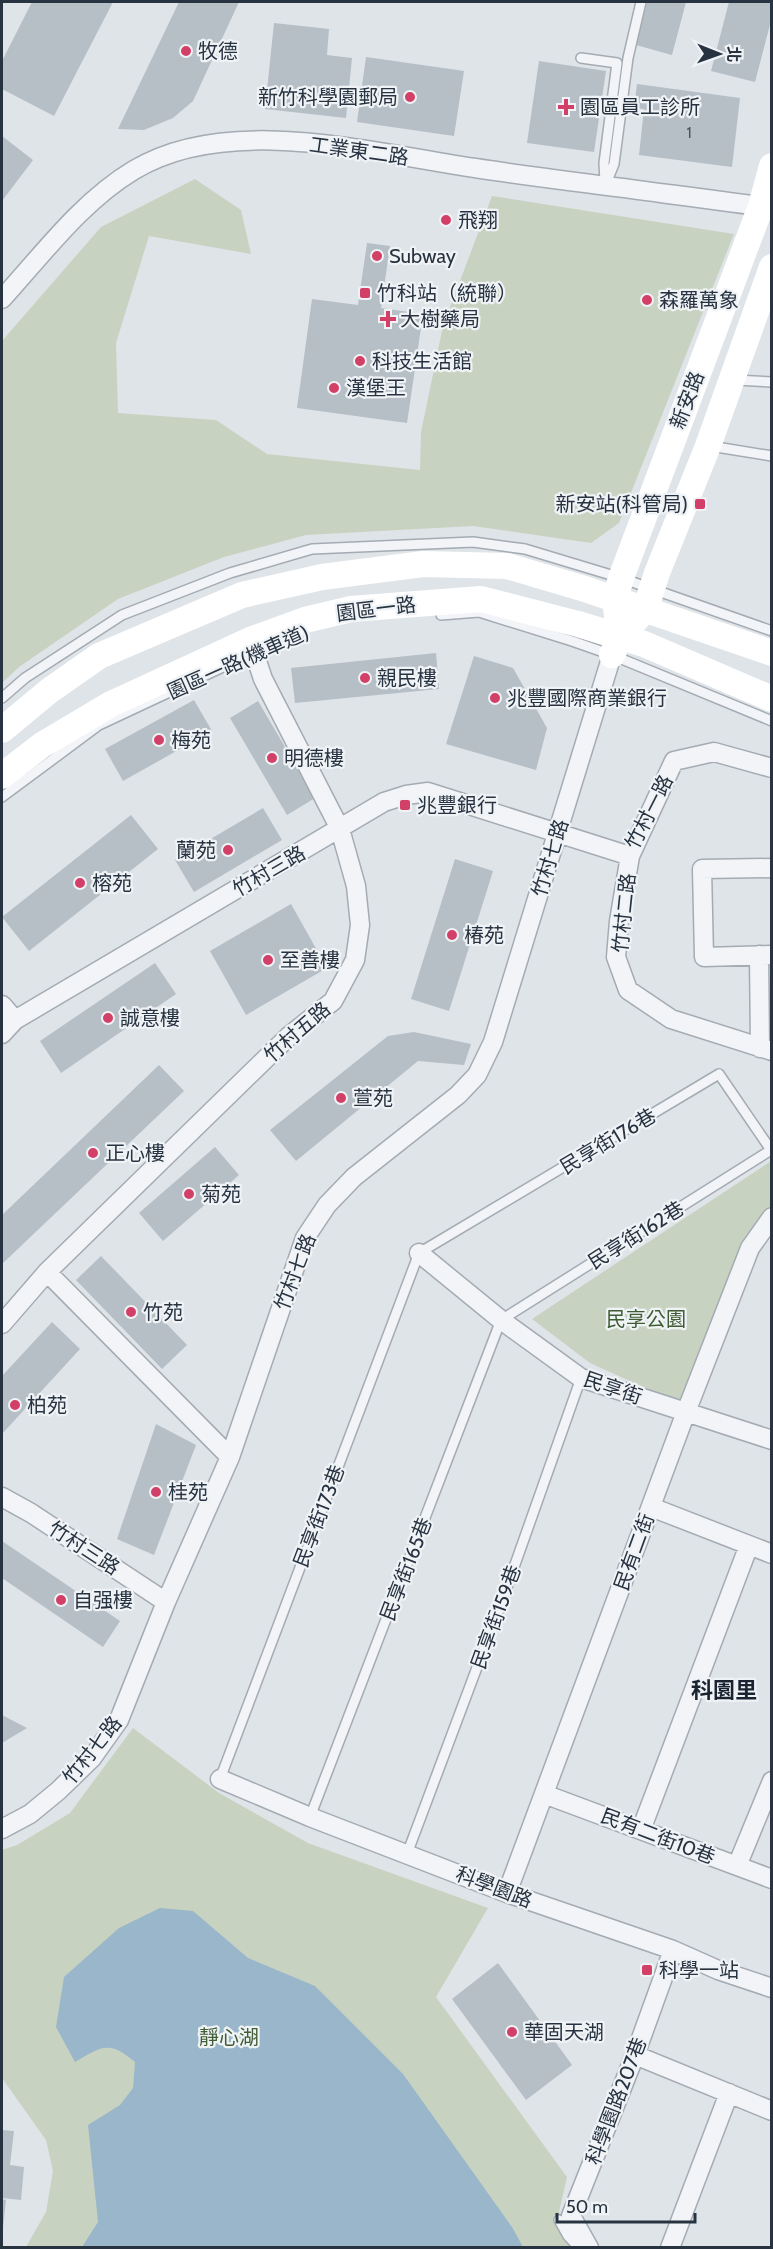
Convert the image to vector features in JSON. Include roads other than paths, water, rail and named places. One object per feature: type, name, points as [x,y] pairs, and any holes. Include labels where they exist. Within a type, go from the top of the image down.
[{"type":"street","name":"工業東二路","points":[[2,299],[92,200],[135,170],[164,156],[204,145],[248,141],[318,143],[476,168],[766,207]]},
{"type":"street","name":"新安路","points":[[616,646],[618,589],[766,207],[771,166]]},
{"type":"street","name":"新安路","points":[[616,646],[649,599],[708,446],[771,267]]},
{"type":"street","name":"園區一路","points":[[2,730],[49,691],[99,656],[242,595],[322,577],[423,564],[507,566],[618,589],[649,599],[771,653]]},
{"type":"street","name":"園區一路","points":[[2,776],[42,746],[111,704],[250,640],[305,620],[351,609],[481,599],[616,646],[644,644],[771,699]]},
{"type":"street","name":"竹村七路","points":[[2,1829],[30,1814],[58,1791],[92,1758],[120,1720],[166,1602],[230,1457],[305,1238],[327,1204],[354,1177],[458,1095],[477,1075],[493,1042],[616,646]]},
{"type":"street","name":"竹村五路","points":[[2,1324],[47,1272],[289,1036],[333,1001],[355,960],[360,925],[356,886],[340,829],[262,679],[255,657]]},
{"type":"street","name":"竹村一路","points":[[557,834],[630,856],[674,761],[714,752],[771,768]]},
{"type":"street","name":"竹村三路","points":[[2,1034],[15,1020],[384,802],[406,795],[428,792],[557,834]]},
{"type":"street","name":"竹村二路","points":[[630,856],[619,921],[616,957],[628,990],[671,1019],[766,1050]]},
{"type":"street","points":[[766,1050],[765,955],[704,957],[702,869],[771,868]]},
{"type":"street","points":[[2,1005],[15,1020]]},
{"type":"street","name":"民有二街","points":[[507,1893],[686,1412],[750,1248],[771,1217]]},
{"type":"street","name":"民享街","points":[[418,1254],[501,1320],[581,1378],[771,1440]]},
{"type":"street","points":[[47,1272],[230,1457]]},
{"type":"street","name":"竹村三路","points":[[2,1497],[31,1513],[166,1602]]},
{"type":"street","points":[[651,1507],[771,1554]]},
{"type":"street","points":[[641,1830],[749,1545]]},
{"type":"street","name":"科學園路","points":[[220,1779],[310,1817],[507,1893],[673,1950],[718,1970],[771,1988]]},
{"type":"street","points":[[737,1866],[771,1781]]},
{"type":"street","name":"民有二街10巷","points":[[544,1794],[771,1879]]},
{"type":"street","name":"科學園路207巷","points":[[589,2247],[571,2216],[635,2055],[673,1950]]},
{"type":"street","points":[[635,2055],[771,2111]]},
{"type":"street","points":[[670,2247],[729,2093]]},
{"type":"lane","points":[[605,186],[614,164],[628,58],[640,2]]},
{"type":"lane","points":[[580,58],[617,63],[604,163],[605,186]]},
{"type":"lane","points":[[732,379],[771,382]]},
{"type":"lane","points":[[708,446],[771,456]]},
{"type":"lane","points":[[2,698],[25,678],[122,615],[230,573],[312,549],[473,542],[525,549],[618,589]]},
{"type":"lane","points":[[649,599],[771,631]]},
{"type":"lane","points":[[435,615],[479,612],[616,646],[771,721]]},
{"type":"lane","name":"園區一路(機車道)","points":[[285,639],[306,630],[327,626]]},
{"type":"lane","name":"園區一路(機車道)","points":[[2,796],[99,725],[255,657]]},
{"type":"lane","name":"民享街176巷","points":[[418,1254],[719,1074],[771,1150]]},
{"type":"lane","name":"民享街162巷","points":[[501,1320],[771,1150]]},
{"type":"lane","name":"民享街173巷","points":[[220,1779],[418,1254]]},
{"type":"lane","name":"民享街165巷","points":[[310,1817],[501,1320]]},
{"type":"lane","name":"民享街159巷","points":[[407,1854],[506,1590],[581,1378]]},
{"type":"lane","points":[[559,2220],[568,2236],[579,2247]]},
{"type":"water","name":"靜心湖","points":[[160,1908],[193,1911],[248,1958],[315,1986],[403,2074],[512,2227],[523,2247],[82,2247],[98,2222],[88,2125],[120,2105],[133,2088],[135,2062],[118,2050],[105,2048],[92,2052],[75,2062],[56,2027],[64,1977],[119,1928]]},
{"type":"place","name":"牧德","points":[[186,51]]},
{"type":"place","name":"新竹科學園郵局","points":[[410,97]]},
{"type":"place","name":"園區員工診所","points":[[566,107]]},
{"type":"place","name":"飛翔","points":[[446,220]]},
{"type":"place","name":"Subway","points":[[377,256]]},
{"type":"place","name":"竹科站（統聯）","points":[[365,293]]},
{"type":"place","name":"森羅萬象","points":[[647,300]]},
{"type":"place","name":"大樹藥局","points":[[388,319]]},
{"type":"place","name":"科技生活館","points":[[360,361]]},
{"type":"place","name":"漢堡王","points":[[334,388]]},
{"type":"place","name":"新安站(科管局)","points":[[700,504]]},
{"type":"place","name":"親民樓","points":[[365,678]]},
{"type":"place","name":"兆豐國際商業銀行","points":[[495,698]]},
{"type":"place","name":"梅苑","points":[[159,740]]},
{"type":"place","name":"明德樓","points":[[272,758]]},
{"type":"place","name":"兆豐銀行","points":[[405,805]]},
{"type":"place","name":"蘭苑","points":[[228,850]]},
{"type":"place","name":"榕苑","points":[[80,883]]},
{"type":"place","name":"椿苑","points":[[452,935]]},
{"type":"place","name":"至善樓","points":[[268,960]]},
{"type":"place","name":"誠意樓","points":[[108,1018]]},
{"type":"place","name":"萱苑","points":[[341,1098]]},
{"type":"place","name":"正心樓","points":[[93,1153]]},
{"type":"place","name":"菊苑","points":[[189,1194]]},
{"type":"place","name":"竹苑","points":[[131,1312]]},
{"type":"place","name":"柏苑","points":[[15,1405]]},
{"type":"place","name":"桂苑","points":[[156,1492]]},
{"type":"place","name":"自强樓","points":[[61,1600]]},
{"type":"place","name":"科學一站","points":[[647,1970]]},
{"type":"place","name":"華固天湖","points":[[512,2032]]},
{"type":"district","name":"科園里","points":[[724,1690]]},
{"type":"park label","name":"民享公園","points":[[646,1319]]}]
